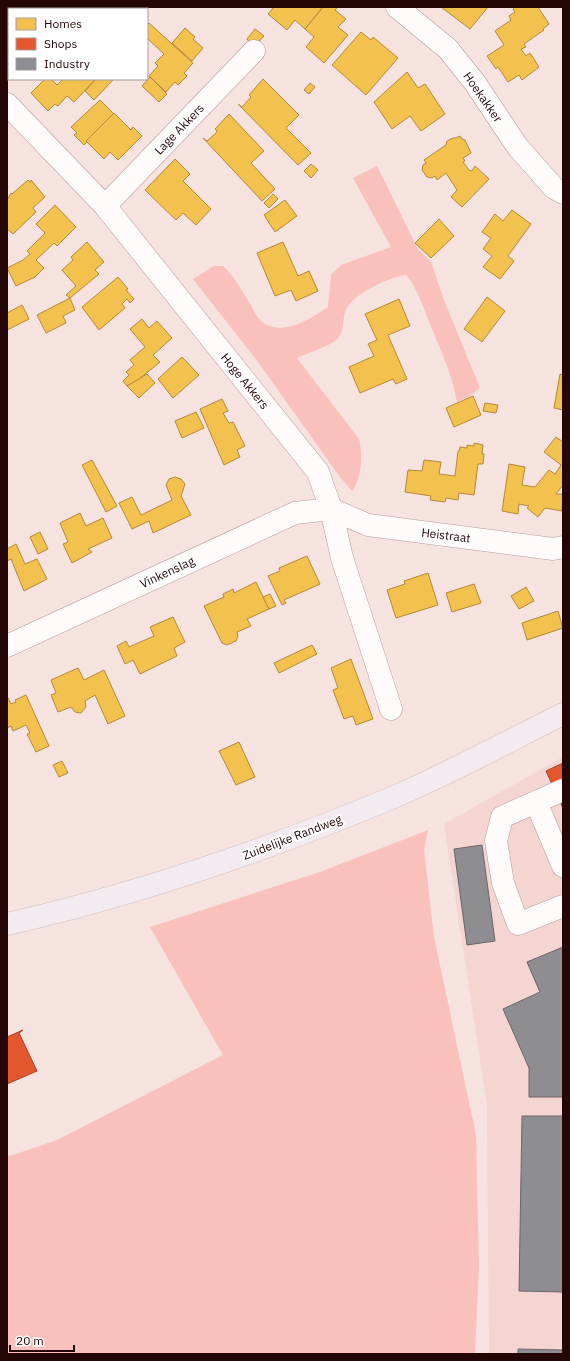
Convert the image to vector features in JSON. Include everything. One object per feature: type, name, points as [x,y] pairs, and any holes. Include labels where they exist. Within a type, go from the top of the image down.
[{"type":"main road","name":"Zuidelijke Randweg","points":[[7,924],[65,910],[184,876],[252,853],[396,796],[563,714]]},
{"type":"street","name":"Hoekakker","points":[[397,7],[448,50],[475,83],[518,146],[554,188],[563,193]]},
{"type":"street","name":"Lage Akkers","points":[[105,206],[254,51]]},
{"type":"street","name":"Hoge Akkers","points":[[7,104],[105,206],[318,472],[331,509],[342,558],[391,709]]},
{"type":"street","name":"Heistraat","points":[[331,509],[368,525],[553,549],[563,547]]},
{"type":"street","name":"Vinkenslag","points":[[7,646],[295,513],[331,509]]},
{"type":"street","points":[[563,790],[502,818],[496,841],[503,883],[518,924],[563,906]]},
{"type":"street","points":[[536,802],[563,866]]},
{"type":"shaded area","points":[[377,166],[418,249],[431,262],[444,300],[480,388],[470,396],[457,402],[449,371],[441,351],[419,297],[406,275],[381,283],[354,299],[345,312],[342,329],[338,338],[325,347],[297,358],[359,439],[361,466],[358,480],[352,491],[340,477],[258,362],[193,279],[214,266],[223,266],[238,284],[259,319],[267,325],[285,327],[303,322],[312,317],[328,307],[331,275],[341,265],[391,247],[353,178]]},
{"type":"shaded area","points":[[563,757],[563,1354],[489,1354],[487,1105],[444,824]]},
{"type":"shaded area","points":[[428,830],[424,850],[434,937],[476,1135],[479,1268],[475,1354],[7,1354],[7,1157],[57,1140],[223,1055],[150,927],[320,872]]},
{"type":"building: Homes","points":[[7,7],[16,8],[8,8],[8,47]]},
{"type":"building: Homes","points":[[274,7],[323,7],[305,29],[295,20],[287,30],[268,14]]},
{"type":"building: Homes","points":[[323,7],[338,7],[335,10],[346,19],[338,27],[348,35],[324,63],[306,47],[314,37],[305,29]]},
{"type":"building: Homes","points":[[441,7],[488,7],[470,29]]},
{"type":"building: Homes","points":[[515,7],[538,7],[549,24],[543,29],[544,30],[524,44],[526,47],[521,49],[526,56],[530,53],[539,67],[522,80],[519,75],[508,82],[498,67],[496,69],[487,56],[504,45],[495,31],[511,20],[509,16],[515,12],[513,9]]},
{"type":"building: Homes","points":[[149,23],[193,63],[184,73],[187,76],[178,85],[175,82],[166,92],[149,76],[158,66],[155,63],[164,54],[148,39]]},
{"type":"building: Homes","points":[[185,28],[195,37],[193,39],[203,48],[192,61],[172,43]]},
{"type":"building: Homes","points":[[255,29],[264,36],[253,48],[247,39]]},
{"type":"building: Homes","points":[[361,32],[371,40],[373,37],[398,58],[366,95],[332,65]]},
{"type":"building: Homes","points":[[407,72],[418,88],[425,84],[445,114],[421,131],[410,116],[392,129],[374,102]]},
{"type":"building: Homes","points":[[150,77],[167,94],[159,102],[142,86]]},
{"type":"building: Homes","points":[[263,79],[299,115],[286,128],[311,153],[298,165],[238,104],[242,107],[251,97],[249,95]]},
{"type":"building: Homes","points":[[44,80],[52,80],[57,85],[62,80],[94,81],[74,102],[67,96],[58,106],[55,104],[48,111],[31,93]]},
{"type":"building: Homes","points":[[95,80],[113,80],[94,100],[85,91]]},
{"type":"building: Homes","points":[[310,83],[315,87],[309,94],[304,90]]},
{"type":"building: Homes","points":[[100,100],[114,114],[84,145],[74,135],[77,133],[71,127]]},
{"type":"building: Homes","points":[[114,113],[131,130],[133,127],[142,136],[118,160],[110,152],[104,159],[86,141]]},
{"type":"building: Homes","points":[[229,114],[264,151],[251,163],[275,189],[262,201],[203,138],[207,141],[216,133],[217,131],[215,129]]},
{"type":"building: Homes","points":[[460,136],[465,140],[471,153],[463,158],[465,161],[463,162],[469,170],[472,171],[475,166],[489,179],[462,207],[451,197],[457,190],[446,173],[437,180],[435,176],[432,178],[427,177],[422,170],[423,165],[426,163],[424,160],[446,145],[447,141]]},
{"type":"building: Homes","points":[[175,159],[190,174],[183,181],[211,209],[196,225],[183,213],[176,220],[145,190]]},
{"type":"building: Homes","points":[[311,164],[318,170],[311,178],[304,171]]},
{"type":"building: Homes","points":[[28,180],[30,182],[31,180],[45,197],[33,208],[36,212],[13,234],[7,229],[7,200],[11,193],[12,194]]},
{"type":"building: Homes","points":[[273,194],[278,199],[269,208],[264,203]]},
{"type":"building: Homes","points":[[285,200],[297,216],[275,232],[264,215]]},
{"type":"building: Homes","points":[[55,205],[76,227],[57,246],[54,243],[36,260],[44,268],[35,277],[16,286],[7,268],[23,260],[30,254],[27,251],[45,233],[36,224]]},
{"type":"building: Homes","points":[[512,210],[531,224],[508,256],[514,261],[500,279],[483,267],[492,256],[483,249],[491,238],[482,232],[495,214],[503,221]]},
{"type":"building: Homes","points":[[439,219],[454,236],[431,258],[415,243]]},
{"type":"building: Homes","points":[[87,242],[104,262],[95,270],[99,274],[70,298],[66,295],[76,286],[62,270],[73,260],[71,257]]},
{"type":"building: Homes","points":[[283,242],[298,276],[309,271],[318,291],[296,301],[291,290],[275,296],[257,253]]},
{"type":"building: Homes","points":[[118,277],[134,299],[130,303],[127,299],[122,304],[125,308],[99,330],[82,307]]},
{"type":"building: Homes","points":[[487,297],[505,311],[482,342],[464,329]]},
{"type":"building: Homes","points":[[70,298],[75,310],[63,316],[66,323],[46,333],[37,315]]},
{"type":"building: Homes","points":[[399,299],[410,326],[388,335],[407,379],[396,384],[393,379],[360,393],[349,367],[374,356],[368,344],[377,340],[365,314]]},
{"type":"building: Homes","points":[[22,305],[29,319],[7,330],[7,313]]},
{"type":"building: Homes","points":[[142,319],[149,328],[157,321],[172,338],[153,355],[160,362],[138,380],[127,386],[123,381],[129,375],[126,372],[134,365],[130,360],[145,347],[130,329]]},
{"type":"building: Homes","points":[[182,357],[199,375],[173,398],[158,379]]},
{"type":"building: Homes","points":[[147,374],[155,383],[139,398],[127,386]]},
{"type":"building: Homes","points":[[560,374],[563,375],[563,410],[554,408]]},
{"type":"building: Homes","points":[[473,396],[481,415],[454,427],[446,408]]},
{"type":"building: Homes","points":[[222,399],[228,411],[223,413],[229,423],[233,422],[245,446],[237,450],[240,457],[224,465],[200,409]]},
{"type":"building: Homes","points":[[485,403],[498,405],[496,413],[483,411]]},
{"type":"building: Homes","points":[[196,412],[204,428],[182,438],[175,421]]},
{"type":"building: Homes","points":[[556,437],[563,442],[563,485],[556,494],[563,494],[562,511],[545,508],[538,517],[527,508],[529,506],[519,504],[518,514],[502,511],[509,464],[525,467],[522,485],[535,487],[549,470],[555,474],[561,465],[544,452]]},
{"type":"building: Homes","points":[[474,443],[483,445],[482,454],[484,454],[483,464],[478,464],[474,495],[459,493],[458,500],[446,498],[445,502],[430,500],[431,496],[405,492],[408,470],[422,471],[424,460],[441,462],[439,474],[455,476],[458,451],[460,447],[467,448],[467,445],[474,446]]},
{"type":"building: Homes","points":[[92,460],[117,506],[106,512],[82,465]]},
{"type":"building: Homes","points":[[175,477],[181,479],[185,484],[181,496],[191,515],[153,533],[149,521],[132,529],[119,503],[132,497],[141,515],[172,500],[166,485],[169,479]]},
{"type":"building: Homes","points":[[80,513],[86,526],[103,518],[112,538],[88,549],[92,552],[72,563],[63,544],[68,542],[60,523]]},
{"type":"building: Homes","points":[[40,532],[48,549],[38,554],[30,537]]},
{"type":"building: Homes","points":[[16,544],[25,564],[37,559],[47,579],[24,591],[11,559],[7,561],[7,549]]},
{"type":"building: Homes","points":[[307,556],[320,584],[284,600],[286,603],[282,605],[268,576],[280,571],[279,568]]},
{"type":"building: Homes","points":[[428,573],[438,605],[396,618],[387,590],[405,584],[404,581]]},
{"type":"building: Homes","points":[[256,582],[269,609],[247,619],[251,626],[237,632],[238,636],[236,641],[227,645],[222,643],[204,606],[224,597],[223,594],[233,589],[234,593]]},
{"type":"building: Homes","points":[[474,584],[481,603],[452,612],[446,593]]},
{"type":"building: Homes","points":[[526,587],[534,601],[519,609],[511,596]]},
{"type":"building: Homes","points":[[270,594],[276,606],[269,609],[263,597]]},
{"type":"building: Homes","points":[[558,611],[563,628],[527,640],[522,623]]},
{"type":"building: Homes","points":[[173,617],[185,642],[174,648],[177,656],[140,674],[133,660],[125,664],[117,646],[126,641],[129,647],[154,636],[150,627]]},
{"type":"building: Homes","points":[[312,645],[317,654],[279,673],[274,663]]},
{"type":"building: Homes","points":[[351,659],[373,719],[356,725],[353,716],[344,719],[333,690],[338,688],[331,668]]},
{"type":"building: Homes","points":[[78,668],[84,680],[104,670],[125,716],[108,724],[95,695],[85,701],[86,707],[81,713],[75,712],[71,707],[58,712],[51,695],[56,693],[51,680]]},
{"type":"building: Homes","points":[[26,695],[49,746],[36,752],[27,734],[30,733],[26,725],[13,731],[11,726],[7,728],[7,696],[11,704],[16,702],[15,700]]},
{"type":"building: Homes","points":[[239,742],[255,777],[236,785],[219,751]]},
{"type":"building: Homes","points":[[62,761],[68,773],[59,777],[53,765]]},
{"type":"building: Shops","points":[[563,763],[563,808],[546,771]]},
{"type":"building: Shops","points":[[23,1030],[19,1033],[37,1071],[7,1084],[7,1037]]},
{"type":"building: Industry","points":[[482,845],[495,941],[467,945],[454,849]]},
{"type":"building: Industry","points":[[563,947],[563,1097],[529,1097],[529,1068],[503,1009],[540,992],[527,962]]},
{"type":"building: Industry","points":[[522,1116],[563,1116],[563,1292],[519,1291]]},
{"type":"building: Industry","points":[[518,1349],[563,1350],[563,1354],[518,1354]]}]
